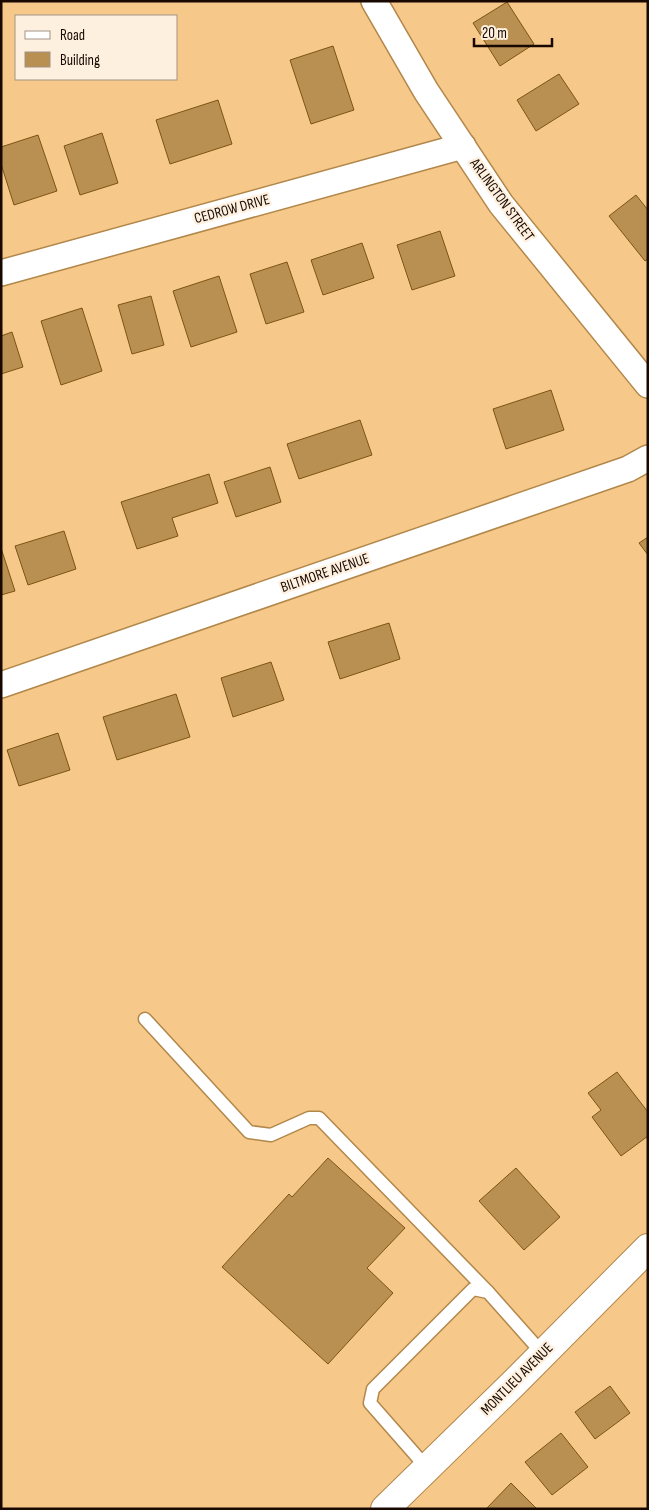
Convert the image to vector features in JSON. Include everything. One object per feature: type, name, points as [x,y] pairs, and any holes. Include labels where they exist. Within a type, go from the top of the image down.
[{"type":"street","name":"ARLINGTON STREET","points":[[374,1],[426,91],[501,204],[648,385]]},
{"type":"street","name":"CEDROW DRIVE","points":[[1,273],[463,146]]},
{"type":"street","name":"BILTMORE AVENUE","points":[[1,684],[628,469],[648,458]]},
{"type":"street","name":"MONTLIEU AVENUE","points":[[385,1509],[648,1248]]},
{"type":"lane","points":[[145,1019],[249,1132],[271,1135],[309,1118],[319,1118],[488,1292],[542,1354]]},
{"type":"lane","points":[[427,1468],[370,1403],[373,1389],[473,1289],[488,1292]]},
{"type":"building","points":[[507,2],[534,44],[500,66],[473,23]]},
{"type":"building","points":[[333,46],[354,110],[311,124],[290,60]]},
{"type":"building","points":[[559,74],[579,104],[536,131],[517,100]]},
{"type":"building","points":[[218,100],[232,144],[170,164],[156,120]]},
{"type":"building","points":[[102,133],[118,183],[80,195],[64,146]]},
{"type":"building","points":[[38,135],[57,191],[14,205],[1,164],[1,147]]},
{"type":"building","points":[[636,195],[648,210],[648,259],[645,261],[609,216]]},
{"type":"building","points":[[440,231],[455,276],[412,290],[397,245]]},
{"type":"building","points":[[362,243],[374,278],[323,295],[311,260]]},
{"type":"building","points":[[287,262],[304,312],[266,324],[250,274]]},
{"type":"building","points":[[219,276],[237,332],[191,347],[173,291]]},
{"type":"building","points":[[151,296],[164,345],[132,354],[118,305]]},
{"type":"building","points":[[82,308],[102,371],[61,385],[41,321]]},
{"type":"building","points":[[12,332],[23,367],[1,374],[1,336]]},
{"type":"building","points":[[551,390],[564,430],[506,449],[493,409]]},
{"type":"building","points":[[360,420],[372,455],[299,479],[287,444]]},
{"type":"building","points":[[270,467],[281,502],[236,517],[224,482]]},
{"type":"building","points":[[209,474],[218,503],[172,518],[178,536],[137,549],[121,502]]},
{"type":"building","points":[[64,531],[76,569],[28,585],[15,546]]},
{"type":"building","points":[[648,537],[648,555],[639,543]]},
{"type":"building","points":[[1,548],[15,591],[1,595]]},
{"type":"building","points":[[389,623],[400,659],[340,679],[328,642]]},
{"type":"building","points":[[271,662],[284,700],[233,717],[221,678]]},
{"type":"building","points":[[176,694],[190,737],[117,760],[103,717]]},
{"type":"building","points":[[58,733],[70,770],[19,786],[7,750]]},
{"type":"building","points":[[617,1072],[648,1112],[648,1136],[621,1156],[592,1117],[601,1110],[588,1093]]},
{"type":"building","points":[[328,1158],[405,1228],[367,1268],[393,1293],[328,1364],[222,1267],[289,1194],[292,1197]]},
{"type":"building","points":[[516,1168],[560,1217],[524,1250],[479,1201]]},
{"type":"building","points":[[610,1386],[630,1413],[595,1439],[575,1412]]},
{"type":"building","points":[[561,1433],[588,1467],[552,1495],[525,1462]]},
{"type":"building","points":[[511,1483],[537,1509],[486,1509]]}]
